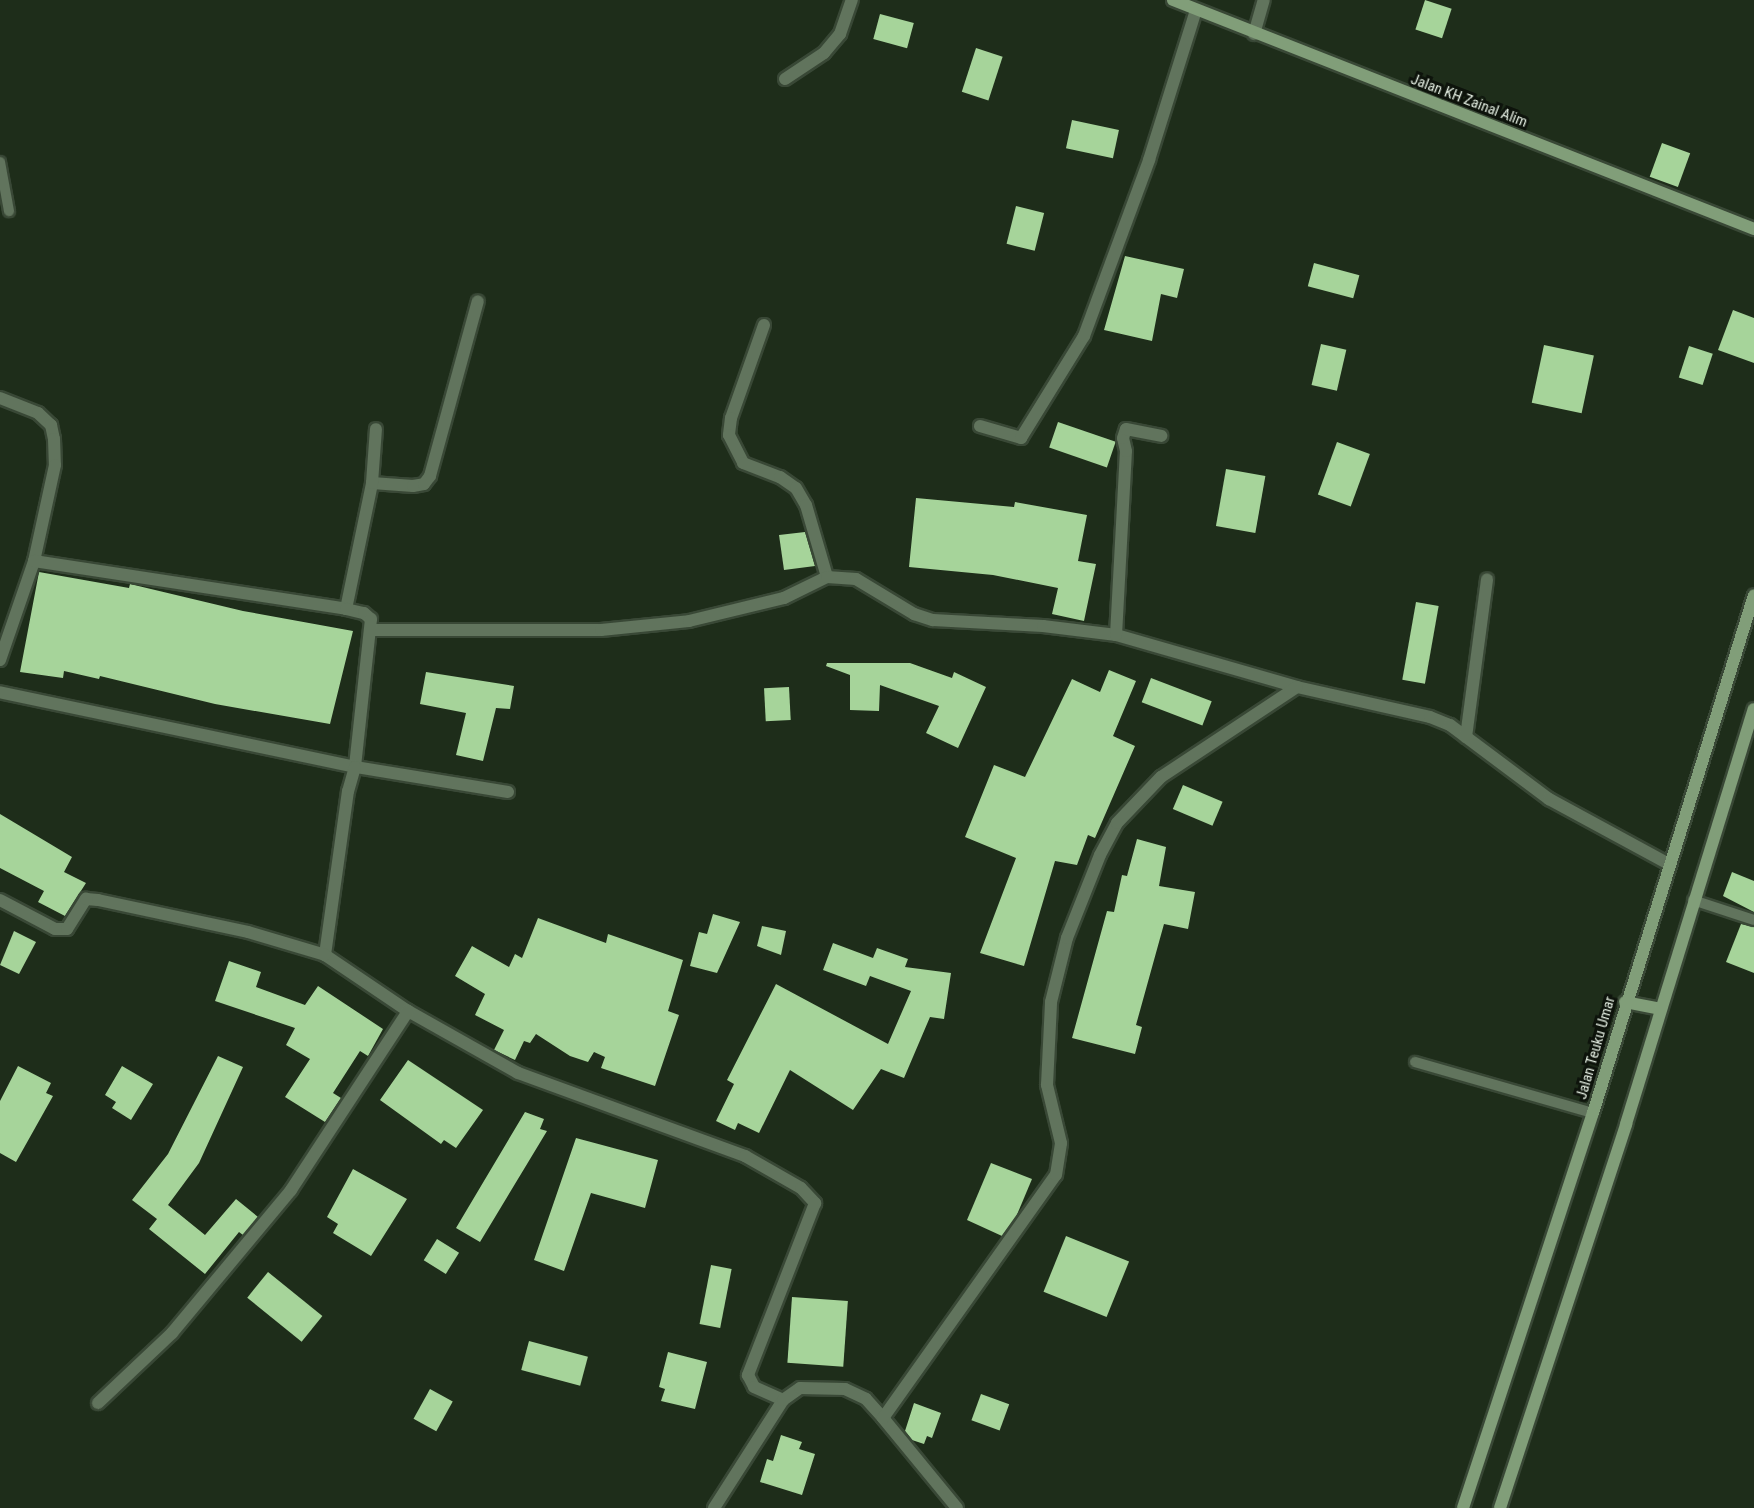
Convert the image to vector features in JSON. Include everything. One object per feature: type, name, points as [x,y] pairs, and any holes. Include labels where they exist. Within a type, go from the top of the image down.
[{"type":"main road","name":"Jalan KH Zainal Alim","points":[[1173,0],[1254,34],[1754,229]]},
{"type":"main road","name":"Jalan Teuku Umar","points":[[1463,1508],[1593,1113],[1668,863],[1754,596]]},
{"type":"main road","points":[[1500,1508],[1754,709]]},
{"type":"main road","points":[[1625,1002],[1660,1009]]},
{"type":"street","points":[[785,79],[824,53],[840,34],[852,0]]},
{"type":"street","points":[[1254,34],[1264,0]]},
{"type":"street","points":[[980,426],[1021,438],[1084,336],[1149,160],[1196,10]]},
{"type":"street","points":[[372,483],[413,486],[424,484],[430,476],[478,301]]},
{"type":"street","points":[[764,325],[731,418],[729,435],[742,463],[780,477],[796,488],[806,505],[828,577]]},
{"type":"street","points":[[0,398],[38,413],[51,425],[55,465],[34,561],[0,660]]},
{"type":"street","points":[[346,609],[372,483],[376,429]]},
{"type":"street","points":[[1116,635],[1126,452],[1123,438],[1126,429],[1161,436]]},
{"type":"street","points":[[34,561],[346,609],[369,615],[371,630],[356,767],[348,791],[325,955]]},
{"type":"street","points":[[371,630],[601,630],[689,621],[784,598],[828,577],[856,579],[914,614],[933,620],[1043,626],[1116,635],[1297,687],[1430,717],[1466,737],[1549,798],[1668,863]]},
{"type":"street","points":[[1466,737],[1487,579]]},
{"type":"street","points":[[883,1418],[1056,1175],[1061,1143],[1047,1085],[1051,1002],[1067,938],[1117,823],[1161,777],[1297,687]]},
{"type":"street","points":[[0,692],[356,767],[508,792]]},
{"type":"street","points":[[0,900],[55,930],[67,929],[80,903],[92,900],[248,932],[325,955],[408,1011],[518,1073],[745,1156],[801,1188],[815,1203],[748,1375],[754,1387],[783,1400]]},
{"type":"street","points":[[98,1403],[172,1333],[291,1190],[408,1011]]},
{"type":"street","points":[[714,1508],[783,1400],[800,1388],[845,1389],[866,1399],[957,1508]]},
{"type":"lane","points":[[0,162],[9,211]]},
{"type":"lane","points":[[1693,900],[1754,920]]},
{"type":"lane","points":[[1415,1062],[1593,1113]]},
{"type":"building","points":[[1425,0],[1452,9],[1442,38],[1415,29]]},
{"type":"building","points":[[880,14],[914,23],[907,48],[873,39]]},
{"type":"building","points":[[976,48],[1003,57],[988,100],[962,92]]},
{"type":"building","points":[[1072,120],[1119,130],[1113,158],[1066,148]]},
{"type":"building","points":[[1662,143],[1690,153],[1678,187],[1650,177]]},
{"type":"building","points":[[1016,206],[1044,213],[1035,251],[1007,244]]},
{"type":"building","points":[[1125,256],[1184,269],[1177,298],[1161,294],[1152,341],[1104,330]]},
{"type":"building","points":[[1314,263],[1359,275],[1353,298],[1308,286]]},
{"type":"building","points":[[1733,310],[1754,318],[1754,363],[1718,350]]},
{"type":"building","points":[[1321,344],[1346,350],[1337,391],[1312,385]]},
{"type":"building","points":[[1544,345],[1594,356],[1582,413],[1532,403]]},
{"type":"building","points":[[1689,346],[1713,354],[1703,385],[1679,377]]},
{"type":"building","points":[[1058,422],[1116,442],[1107,467],[1049,448]]},
{"type":"building","points":[[1337,442],[1370,454],[1351,507],[1318,495]]},
{"type":"building","points":[[1226,469],[1265,476],[1255,533],[1216,526]]},
{"type":"building","points":[[916,498],[1014,507],[1015,502],[1087,515],[1078,561],[1096,564],[1084,621],[1052,614],[1058,588],[993,575],[909,567]]},
{"type":"building","points":[[805,532],[815,566],[784,570],[779,535]]},
{"type":"building","points":[[39,572],[129,588],[130,584],[243,611],[353,631],[330,724],[215,704],[100,676],[99,679],[64,671],[63,678],[20,672]]},
{"type":"building","points":[[1416,602],[1439,606],[1425,684],[1402,680]]},
{"type":"building","points":[[827,663],[910,663],[952,678],[954,672],[986,687],[958,748],[926,733],[939,706],[880,685],[879,711],[850,710],[850,675],[826,666]]},
{"type":"building","points":[[1109,670],[1136,681],[1113,736],[1135,746],[1095,838],[1088,835],[1077,865],[1055,861],[1024,966],[980,953],[1016,858],[965,837],[994,765],[1025,777],[1072,679],[1100,692]]},
{"type":"building","points":[[426,672],[514,686],[510,709],[496,708],[483,761],[456,755],[466,713],[420,704]]},
{"type":"building","points":[[1151,678],[1212,701],[1202,726],[1142,702]]},
{"type":"building","points":[[789,687],[791,720],[766,721],[764,688]]},
{"type":"building","points":[[1183,785],[1223,802],[1212,826],[1173,809]]},
{"type":"building","points":[[0,814],[72,857],[64,872],[86,883],[65,916],[38,902],[44,891],[0,868]]},
{"type":"building","points":[[1137,839],[1166,847],[1159,886],[1195,892],[1188,929],[1164,924],[1136,1025],[1142,1027],[1135,1054],[1072,1038],[1107,911],[1114,912],[1122,875],[1127,876]]},
{"type":"building","points":[[1732,872],[1754,881],[1754,912],[1723,896]]},
{"type":"building","points":[[713,914],[740,922],[717,973],[690,966],[699,932],[707,934]]},
{"type":"building","points":[[538,918],[606,943],[608,934],[683,960],[668,1011],[679,1015],[655,1086],[601,1068],[605,1057],[594,1052],[588,1062],[570,1056],[536,1034],[530,1043],[524,1041],[515,1060],[494,1050],[504,1030],[475,1015],[485,994],[455,976],[472,946],[509,967],[515,954],[522,958]]},
{"type":"building","points":[[1741,924],[1754,927],[1754,973],[1726,962]]},
{"type":"building","points":[[762,926],[786,931],[781,955],[757,946]]},
{"type":"building","points":[[14,931],[36,942],[19,974],[0,965]]},
{"type":"building","points":[[833,943],[873,958],[877,948],[908,959],[905,967],[951,973],[944,1019],[930,1017],[904,1078],[881,1069],[853,1110],[790,1070],[759,1133],[738,1123],[735,1130],[716,1121],[734,1084],[727,1080],[776,984],[888,1044],[911,991],[870,976],[866,986],[823,970]]},
{"type":"building","points":[[229,961],[261,972],[256,987],[305,1005],[318,986],[383,1029],[368,1056],[360,1051],[333,1093],[341,1098],[325,1122],[285,1097],[310,1059],[286,1045],[295,1028],[215,1001]]},
{"type":"building","points":[[218,1056],[243,1067],[199,1163],[168,1205],[205,1235],[236,1199],[258,1217],[243,1235],[239,1232],[205,1274],[149,1229],[157,1219],[132,1200],[168,1154]]},
{"type":"building","points":[[408,1060],[483,1110],[456,1148],[444,1140],[441,1144],[380,1100]]},
{"type":"building","points":[[18,1066],[51,1083],[46,1093],[53,1096],[16,1162],[0,1153],[0,1101]]},
{"type":"building","points":[[122,1066],[153,1084],[131,1120],[112,1108],[116,1102],[105,1095]]},
{"type":"building","points":[[525,1112],[544,1119],[540,1129],[547,1131],[480,1242],[456,1228]]},
{"type":"building","points":[[576,1138],[658,1160],[645,1208],[591,1193],[564,1271],[534,1260]]},
{"type":"building","points":[[991,1163],[1032,1179],[1016,1217],[1002,1236],[967,1220]]},
{"type":"building","points":[[353,1169],[407,1199],[371,1256],[333,1233],[338,1224],[327,1217]]},
{"type":"building","points":[[1066,1236],[1129,1261],[1107,1317],[1044,1292]]},
{"type":"building","points":[[437,1239],[459,1253],[446,1274],[424,1260]]},
{"type":"building","points":[[711,1265],[732,1269],[720,1328],[700,1324]]},
{"type":"building","points":[[268,1272],[322,1316],[302,1342],[247,1298]]},
{"type":"building","points":[[792,1297],[848,1301],[843,1367],[787,1363]]},
{"type":"building","points":[[529,1341],[588,1357],[580,1386],[521,1370]]},
{"type":"building","points":[[668,1352],[707,1362],[695,1409],[661,1401],[665,1389],[659,1387]]},
{"type":"building","points":[[430,1389],[453,1402],[436,1431],[414,1419]]},
{"type":"building","points":[[981,1394],[1009,1404],[1000,1431],[971,1420]]},
{"type":"building","points":[[914,1403],[941,1413],[932,1438],[927,1436],[924,1444],[912,1440],[905,1431]]},
{"type":"building","points":[[781,1435],[802,1442],[799,1449],[815,1454],[802,1495],[760,1482],[767,1459],[773,1461]]}]
